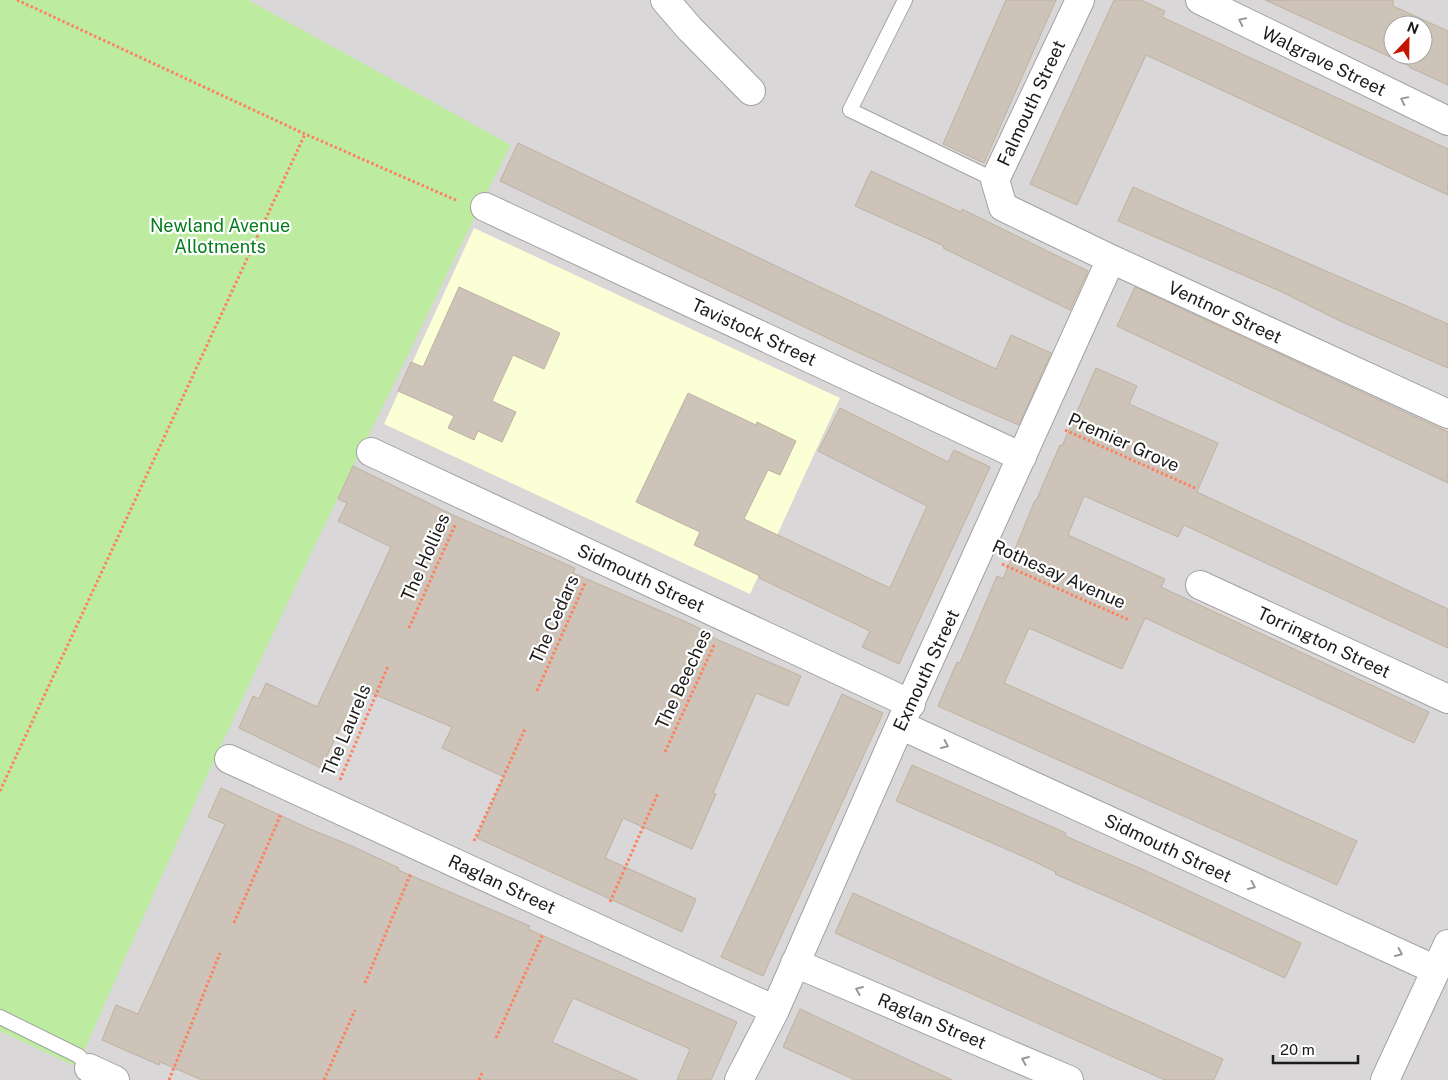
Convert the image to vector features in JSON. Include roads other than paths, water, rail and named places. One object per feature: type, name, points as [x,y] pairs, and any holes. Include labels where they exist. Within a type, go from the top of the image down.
[{"type":"street","points":[[665,0],[690,29],[751,91]]},
{"type":"street","name":"Falmouth Street","points":[[1003,206],[995,180],[1080,0]]},
{"type":"street","name":"Walgrave Street","points":[[1200,0],[1448,121]]},
{"type":"street","name":"Tavistock Street","points":[[474,205],[1022,457]]},
{"type":"street","name":"Ventnor Street","points":[[1003,206],[1111,259],[1448,414]]},
{"type":"street","name":"Exmouth Street","points":[[739,1080],[775,1010],[1111,259]]},
{"type":"street","name":"Sidmouth Street","points":[[371,452],[727,618],[906,715],[1436,970]]},
{"type":"street","name":"Torrington Street","points":[[1200,585],[1448,699]]},
{"type":"street","name":"Raglan Street","points":[[229,759],[775,1010]]},
{"type":"street","points":[[1386,1080],[1448,944]]},
{"type":"street","name":"Raglan Street","points":[[795,963],[1070,1080]]},
{"type":"street","points":[[89,1068],[115,1080]]},
{"type":"lane","points":[[905,0],[850,110],[995,180]]},
{"type":"lane","points":[[0,1017],[80,1056],[89,1068]]},
{"type":"park label","name":"Newland Avenue Allotments","points":[[220,235]]}]
